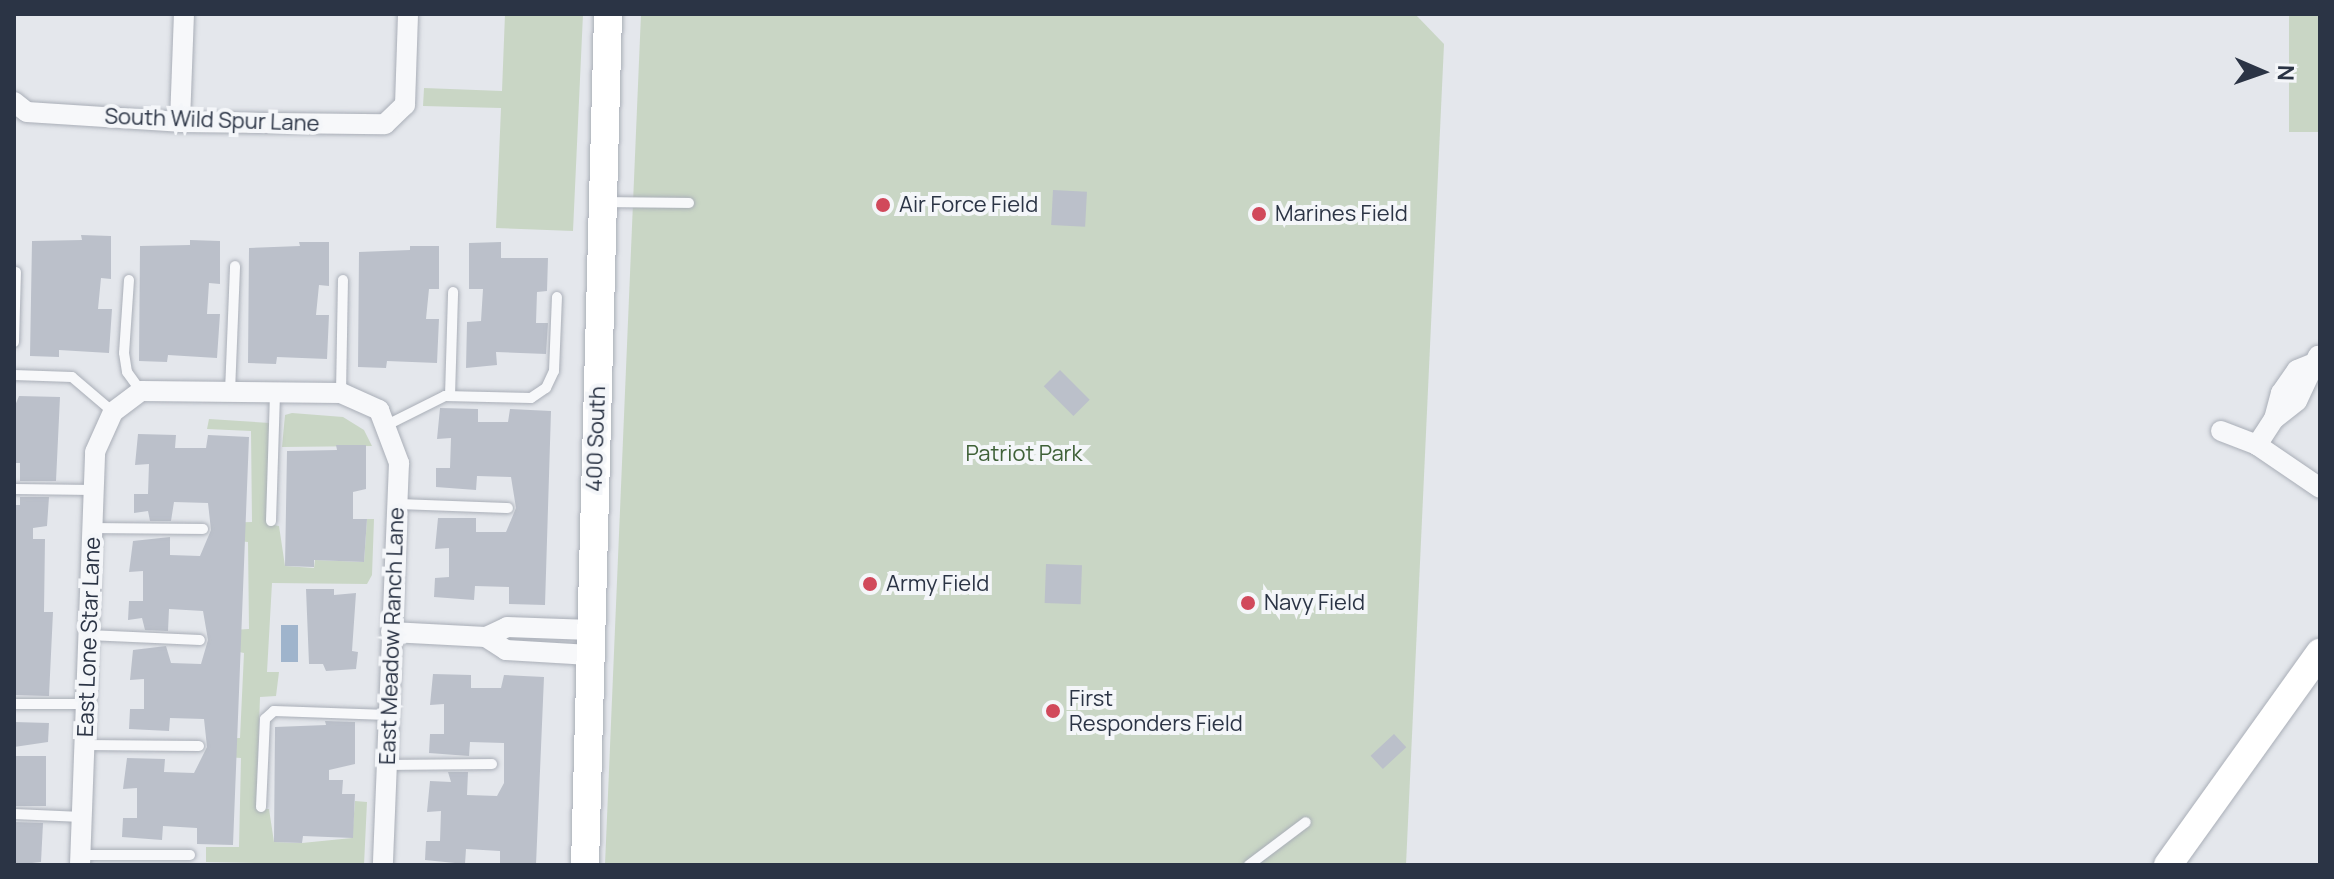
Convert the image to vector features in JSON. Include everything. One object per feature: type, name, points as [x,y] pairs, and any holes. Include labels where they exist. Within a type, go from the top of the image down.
[{"type":"street","points":[[180,122],[184,14]]},
{"type":"street","name":"South Wild Spur Lane","points":[[14,102],[27,112],[180,122],[385,124],[405,105],[408,14]]},
{"type":"street","name":"400 South","points":[[585,865],[608,14]]},
{"type":"street","points":[[2257,445],[2274,419],[2297,401],[2316,358]]},
{"type":"street","points":[[113,412],[141,391],[341,393],[382,418]]},
{"type":"street","name":"East Lone Star Lane","points":[[80,860],[95,452],[113,412]]},
{"type":"street","name":"East Meadow Ranch Lane","points":[[382,418],[399,463],[383,865]]},
{"type":"street","points":[[2221,431],[2257,445],[2320,488]]},
{"type":"street","points":[[391,632],[486,637],[506,650],[591,642]]},
{"type":"street","points":[[2168,865],[2320,653]]},
{"type":"lane","points":[[603,202],[689,203]]},
{"type":"lane","points":[[230,392],[235,266]]},
{"type":"lane","points":[[14,342],[16,272]]},
{"type":"lane","points":[[129,280],[124,353],[127,372],[141,391]]},
{"type":"lane","points":[[341,393],[343,280]]},
{"type":"lane","points":[[450,396],[453,292]]},
{"type":"lane","points":[[382,418],[426,401],[450,396],[531,398],[546,388],[554,371],[557,297]]},
{"type":"lane","points":[[14,375],[72,377],[89,387],[113,412]]},
{"type":"lane","points":[[271,521],[275,392]]},
{"type":"lane","points":[[14,489],[93,490]]},
{"type":"lane","points":[[397,504],[508,508]]},
{"type":"lane","points":[[92,528],[203,529]]},
{"type":"lane","points":[[88,635],[200,640]]},
{"type":"lane","points":[[14,704],[86,704]]},
{"type":"lane","points":[[261,807],[265,719],[274,711],[388,715]]},
{"type":"lane","points":[[86,745],[199,746]]},
{"type":"lane","points":[[387,765],[492,764]]},
{"type":"lane","points":[[14,814],[82,817]]},
{"type":"lane","points":[[1249,865],[1306,822]]},
{"type":"lane","points":[[80,860],[190,855]]},
{"type":"green space","points":[[505,14],[583,14],[573,231],[496,228],[501,108],[423,106],[424,88],[502,91]]},
{"type":"green space","name":"Patriot Park","points":[[641,14],[1415,14],[1444,44],[1406,865],[605,865]]},
{"type":"green space","points":[[2289,14],[2320,14],[2320,132],[2289,132]]},
{"type":"green space","points":[[285,415],[343,417],[364,430],[372,446],[282,447]]},
{"type":"green space","points":[[209,419],[270,423],[268,524],[279,526],[285,566],[314,568],[315,560],[364,562],[367,519],[374,519],[372,575],[367,584],[272,583],[267,672],[279,672],[276,696],[260,697],[256,809],[269,809],[274,842],[302,843],[352,838],[355,801],[367,802],[364,865],[206,862],[206,847],[239,847],[241,758],[208,756],[210,739],[240,738],[244,653],[220,648],[214,631],[249,629],[248,542],[215,539],[216,523],[252,522],[251,431],[207,429]]},
{"type":"water","points":[[281,625],[298,625],[298,662],[281,662]]},
{"type":"building","points":[[1053,190],[1087,192],[1085,227],[1051,225]]},
{"type":"building","points":[[81,235],[111,236],[111,279],[101,278],[98,309],[112,309],[109,353],[59,350],[59,357],[30,356],[32,241],[82,240]]},
{"type":"building","points":[[190,240],[220,241],[220,284],[209,283],[207,314],[220,314],[217,358],[168,355],[167,362],[139,361],[140,246],[190,245]]},
{"type":"building","points":[[299,242],[329,242],[329,286],[319,285],[316,315],[329,315],[327,359],[277,357],[276,364],[248,363],[249,248],[300,246]]},
{"type":"building","points":[[501,242],[501,258],[548,258],[547,291],[537,292],[536,323],[548,323],[546,354],[496,352],[497,365],[466,368],[467,322],[481,321],[483,289],[469,289],[469,243]]},
{"type":"building","points":[[410,246],[439,246],[439,289],[429,289],[426,319],[439,319],[437,363],[387,361],[386,368],[358,367],[359,252],[410,250]]},
{"type":"building","points":[[1060,370],[1090,400],[1073,416],[1044,386]]},
{"type":"building","points":[[19,396],[60,397],[56,481],[20,481],[20,463],[14,463],[14,408]]},
{"type":"building","points":[[440,408],[478,409],[478,422],[508,422],[510,409],[551,411],[545,605],[509,604],[509,587],[475,586],[474,600],[434,597],[435,578],[449,577],[449,548],[435,549],[438,518],[476,518],[476,532],[506,532],[516,508],[511,477],[477,476],[476,490],[436,487],[436,468],[450,468],[451,438],[437,439]]},
{"type":"building","points":[[138,434],[176,435],[175,448],[206,448],[208,435],[249,437],[233,845],[197,844],[197,828],[163,826],[162,840],[122,837],[123,818],[137,818],[137,788],[123,789],[127,758],[165,759],[164,772],[194,773],[207,747],[204,719],[170,718],[169,731],[129,729],[130,709],[144,709],[144,679],[130,680],[133,650],[166,646],[171,663],[201,664],[208,640],[203,611],[169,609],[168,631],[145,630],[142,618],[128,620],[129,601],[143,601],[143,571],[129,572],[133,541],[170,537],[170,555],[200,556],[211,530],[208,503],[174,502],[171,521],[150,521],[148,511],[134,513],[134,494],[148,494],[149,464],[135,465]]},
{"type":"building","points":[[336,445],[366,445],[366,489],[353,492],[353,519],[367,519],[364,562],[314,560],[314,567],[285,566],[287,451],[337,450]]},
{"type":"building","points":[[20,497],[49,497],[47,526],[33,528],[33,539],[45,539],[44,612],[53,612],[49,696],[14,695],[14,505],[20,505]]},
{"type":"building","points":[[1046,564],[1082,565],[1081,604],[1045,603]]},
{"type":"building","points":[[306,589],[334,589],[334,595],[356,593],[352,651],[358,652],[356,669],[326,671],[323,664],[309,664]]},
{"type":"building","points":[[433,674],[471,675],[471,688],[501,688],[504,675],[544,677],[536,865],[500,865],[500,851],[466,849],[465,864],[425,860],[426,841],[440,841],[441,811],[427,812],[430,781],[451,782],[448,772],[468,772],[467,795],[497,796],[504,783],[504,743],[470,742],[469,756],[429,753],[430,734],[444,734],[444,704],[430,705]]},
{"type":"building","points":[[325,721],[355,722],[355,764],[329,770],[329,780],[343,780],[342,794],[355,794],[353,838],[303,836],[302,843],[274,842],[275,727],[326,725]]},
{"type":"building","points":[[14,722],[49,723],[48,742],[14,747]]},
{"type":"building","points":[[1394,734],[1406,747],[1383,769],[1371,756]]},
{"type":"building","points":[[14,756],[46,756],[46,806],[14,806]]},
{"type":"building","points":[[14,822],[43,823],[41,862],[14,865]]},
{"type":"place","name":"Air Force Field","points":[[883,205]]},
{"type":"place","name":"Marines Field","points":[[1259,214]]},
{"type":"place","name":"Army Field","points":[[870,584]]},
{"type":"place","name":"Navy Field","points":[[1248,603]]},
{"type":"place","name":"First Responders Field","points":[[1053,711]]}]
